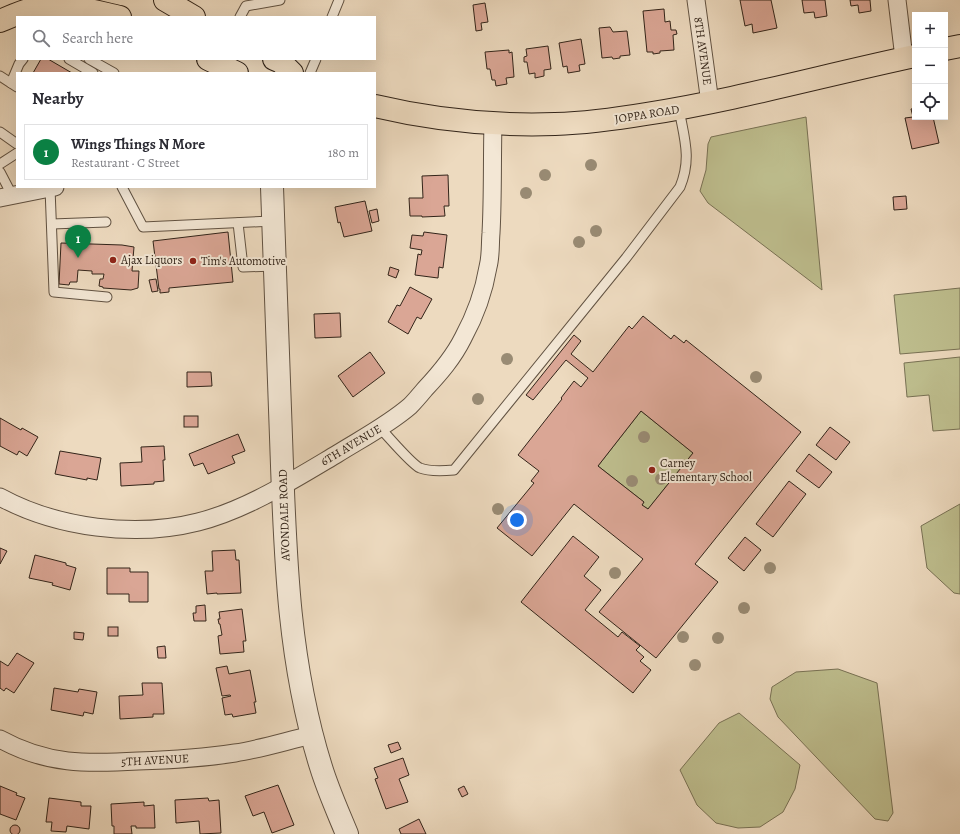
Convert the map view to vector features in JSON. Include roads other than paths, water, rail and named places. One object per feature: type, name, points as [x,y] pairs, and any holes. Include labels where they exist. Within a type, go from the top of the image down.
[{"type":"main road","points":[[101,0],[125,16]]},
{"type":"main road","points":[[165,0],[192,16]]},
{"type":"main road","points":[[0,20],[45,5],[84,9],[116,16]]},
{"type":"main road","points":[[948,49],[960,46]]},
{"type":"main road","name":"JOPPA ROAD","points":[[376,106],[434,118],[493,123],[556,124],[607,120],[710,103],[910,57]]},
{"type":"main road","points":[[276,60],[281,62],[291,72]]},
{"type":"main road","points":[[208,62],[234,72]]},
{"type":"street","name":"8TH AVENUE","points":[[696,0],[710,103]]},
{"type":"street","points":[[897,0],[910,57]]},
{"type":"street","name":"6TH AVENUE","points":[[0,497],[42,514],[74,524],[101,528],[156,529],[175,527],[207,520],[229,512],[283,486],[380,428],[410,406],[443,370],[454,355],[464,337],[480,299],[489,265],[492,219],[493,123]]},
{"type":"street","points":[[6,197],[48,188]]},
{"type":"street","name":"AVONDALE ROAD","points":[[272,188],[289,608],[301,688],[312,735],[321,767],[347,834]]},
{"type":"street","name":"5TH AVENUE","points":[[0,740],[34,755],[66,761],[101,763],[188,759],[236,753],[312,735]]},
{"type":"lane","points":[[241,16],[246,6],[280,0]]},
{"type":"lane","points":[[332,16],[339,0]]},
{"type":"lane","points":[[17,72],[21,60]]},
{"type":"lane","points":[[71,60],[91,72]]},
{"type":"lane","points":[[91,60],[112,72]]},
{"type":"lane","points":[[310,72],[316,60]]},
{"type":"lane","points":[[0,76],[14,85]]},
{"type":"lane","points":[[380,428],[420,468],[433,471],[454,470],[626,258],[680,187],[684,177],[688,155],[679,109]]},
{"type":"lane","points":[[0,132],[16,143]]},
{"type":"lane","points":[[0,164],[16,154]]},
{"type":"lane","points":[[0,172],[6,197]]},
{"type":"lane","points":[[53,188],[52,224],[54,292],[107,297]]},
{"type":"lane","points":[[123,188],[143,227],[273,221]]},
{"type":"lane","points":[[52,224],[106,222]]},
{"type":"lane","points":[[238,223],[242,267],[275,266]]},
{"type":"place","name":"Wings Things N More","points":[[78,258]]},
{"type":"place","name":"Ajax Liquors","points":[[113,260]]},
{"type":"place","name":"Tim's Automotive","points":[[193,261]]},
{"type":"place","name":"Carney Elementary School","points":[[652,470]]}]
